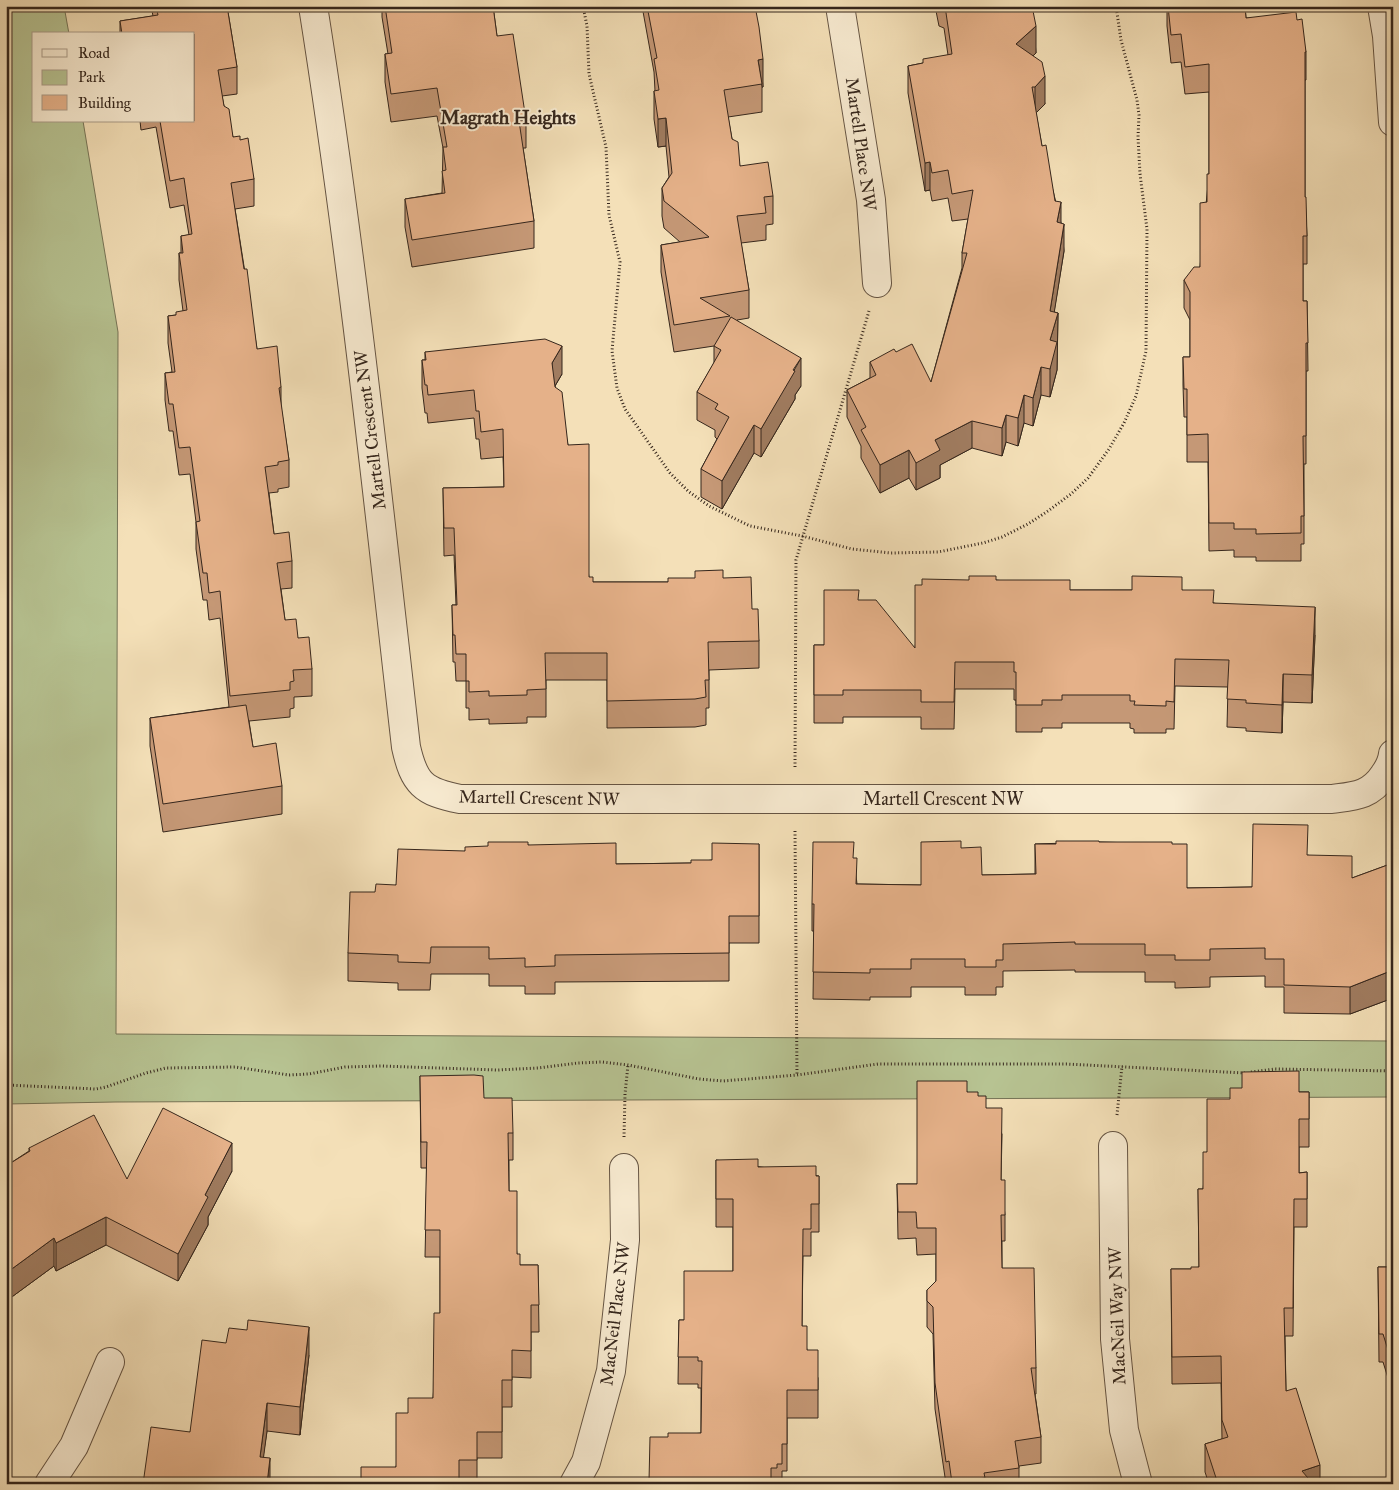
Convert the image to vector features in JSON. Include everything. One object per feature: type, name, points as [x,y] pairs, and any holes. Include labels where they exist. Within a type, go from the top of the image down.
[{"type":"street","name":"Martell Crescent NW","points":[[313,6],[366,388],[406,747],[416,778],[425,788],[441,796],[460,799],[1332,799],[1358,796],[1377,786],[1392,764],[1393,754]]},
{"type":"street","name":"Martell Place NW","points":[[840,6],[871,200],[877,283]]},
{"type":"street","points":[[1382,6],[1387,36],[1393,122]]},
{"type":"street","name":"MacNeil Way NW","points":[[1113,1146],[1115,1339],[1124,1430],[1138,1484]]},
{"type":"street","name":"MacNeil Place NW","points":[[574,1484],[586,1462],[611,1371],[625,1240],[624,1168]]},
{"type":"street","points":[[49,1484],[74,1446],[110,1362]]},
{"type":"path","points":[[583,6],[587,26],[589,74],[606,147],[609,215],[620,262],[612,351],[613,368],[620,400],[625,409],[670,473],[688,492],[709,506],[750,526],[802,536],[852,549],[891,553],[938,552],[982,543],[1002,537],[1028,524],[1071,494],[1088,478],[1109,449],[1124,423],[1136,396],[1146,351],[1148,230],[1140,174],[1139,115],[1136,91],[1121,40],[1116,6]]},
{"type":"path","points":[[795,773],[796,560],[877,283]]},
{"type":"path","points":[[795,824],[798,1076]]},
{"type":"path","points":[[6,1085],[96,1089],[166,1068],[235,1067],[289,1075],[363,1067],[497,1070],[602,1062],[628,1065],[673,1075],[723,1081],[798,1076],[878,1064],[1066,1064],[1248,1073],[1275,1069],[1393,1071]]},
{"type":"path","points":[[624,1168],[625,1094],[628,1065]]},
{"type":"path","points":[[1113,1146],[1122,1066]]},
{"type":"green space","points":[[6,6],[64,6],[69,32],[32,32],[32,122],[83,122],[118,332],[116,1034],[1393,1041],[1393,1097],[6,1104]]},
{"type":"building","points":[[156,6],[227,6],[237,67],[218,70],[224,106],[229,109],[233,137],[240,136],[240,140],[248,138],[254,179],[231,183],[244,269],[247,269],[257,349],[277,346],[281,387],[279,388],[289,460],[278,462],[278,465],[265,467],[274,534],[289,532],[292,561],[277,563],[285,620],[296,619],[298,638],[309,637],[312,669],[293,670],[294,681],[290,682],[290,690],[230,696],[220,591],[209,593],[207,573],[203,573],[196,522],[200,521],[190,447],[179,448],[173,404],[169,404],[165,373],[175,372],[168,316],[187,310],[179,253],[183,253],[181,236],[192,234],[184,178],[170,181],[160,122],[195,122],[195,32],[122,32],[120,21],[158,15]]},
{"type":"building","points":[[385,6],[493,6],[497,36],[513,34],[526,120],[519,121],[534,221],[412,240],[405,199],[445,193],[442,171],[446,170],[443,147],[447,147],[437,88],[391,94],[385,54],[392,53]]},
{"type":"building","points":[[647,6],[755,6],[763,59],[758,60],[762,84],[724,90],[732,139],[738,142],[740,166],[768,162],[773,196],[764,197],[766,213],[737,216],[749,290],[700,298],[730,316],[674,325],[661,245],[709,237],[664,201],[662,188],[672,173],[666,118],[658,119],[654,91],[659,90],[654,59],[657,58]]},
{"type":"building","points":[[945,6],[1032,6],[1036,26],[1016,44],[1042,62],[1045,76],[1035,87],[1032,87],[1042,146],[1046,145],[1055,201],[1061,202],[1057,222],[1064,224],[1050,311],[1058,313],[1050,340],[1057,342],[1050,369],[1041,367],[1033,398],[1024,395],[1018,418],[1006,415],[1002,428],[972,421],[935,440],[940,450],[916,463],[909,450],[880,465],[861,430],[866,427],[847,390],[876,375],[870,362],[894,349],[896,352],[912,344],[931,382],[967,253],[962,253],[973,190],[952,194],[948,170],[932,173],[930,162],[925,163],[908,66],[923,63],[923,59],[952,54]]},
{"type":"building","points":[[1168,6],[1245,6],[1246,18],[1296,12],[1297,20],[1302,19],[1306,52],[1305,197],[1307,236],[1303,236],[1303,301],[1307,301],[1308,343],[1306,343],[1306,436],[1303,436],[1304,516],[1301,516],[1301,533],[1256,534],[1256,529],[1234,529],[1234,523],[1209,523],[1208,434],[1187,435],[1187,389],[1184,389],[1183,357],[1190,357],[1190,292],[1184,280],[1194,267],[1200,267],[1200,203],[1207,202],[1207,174],[1209,174],[1209,64],[1185,67],[1181,34],[1171,35]]},
{"type":"building","points":[[731,317],[801,358],[761,429],[754,425],[722,481],[701,469],[729,417],[715,409],[718,404],[697,392],[721,350],[714,346]]},
{"type":"building","points":[[545,339],[562,346],[552,363],[555,387],[562,392],[568,445],[589,444],[589,577],[593,577],[593,582],[668,582],[668,578],[695,578],[695,571],[723,570],[723,578],[751,577],[752,609],[758,609],[759,641],[708,642],[709,680],[705,680],[706,697],[695,699],[607,701],[607,653],[545,653],[546,689],[527,690],[527,695],[489,696],[489,691],[469,692],[469,681],[466,681],[466,654],[456,654],[455,635],[453,635],[452,605],[457,605],[454,528],[444,528],[443,488],[504,487],[503,429],[481,432],[474,390],[428,395],[422,360],[426,360],[425,352]]},
{"type":"building","points":[[969,576],[996,576],[996,580],[1070,580],[1070,590],[1132,590],[1132,576],[1182,577],[1182,590],[1214,590],[1213,603],[1315,607],[1312,675],[1283,674],[1282,705],[1246,703],[1246,700],[1227,699],[1229,660],[1175,659],[1174,702],[1166,701],[1166,706],[1134,705],[1135,701],[1130,701],[1130,695],[1062,695],[1062,700],[1042,700],[1042,705],[1016,705],[1016,672],[1014,672],[1014,662],[955,662],[954,702],[921,702],[921,690],[843,690],[843,695],[814,695],[814,645],[824,645],[824,590],[859,590],[858,600],[876,600],[915,648],[915,585],[922,585],[922,579],[969,580]]},
{"type":"building","points":[[246,705],[253,747],[276,743],[282,786],[163,804],[150,718]]},
{"type":"building","points":[[1253,824],[1308,825],[1307,855],[1352,856],[1352,878],[1393,863],[1393,970],[1350,987],[1284,985],[1284,959],[1265,959],[1265,948],[1210,949],[1210,960],[1175,960],[1175,955],[1145,955],[1145,944],[1075,944],[1075,942],[1003,944],[1003,960],[996,960],[996,967],[965,967],[965,959],[911,959],[911,969],[870,969],[870,973],[813,972],[813,842],[854,842],[853,858],[857,858],[856,884],[921,885],[921,842],[961,841],[961,848],[981,847],[982,875],[1036,874],[1035,844],[1056,844],[1056,841],[1099,841],[1187,844],[1187,888],[1252,887]]},
{"type":"building","points":[[488,842],[528,842],[528,845],[616,843],[616,864],[691,863],[691,860],[712,860],[712,843],[759,844],[759,916],[729,916],[729,953],[555,955],[555,966],[525,967],[525,958],[489,959],[489,947],[431,947],[430,963],[398,962],[398,955],[348,953],[350,892],[375,892],[376,884],[396,885],[398,849],[465,851],[465,847],[488,846]]},
{"type":"building","points":[[1299,1071],[1299,1092],[1309,1092],[1309,1119],[1299,1119],[1299,1173],[1307,1172],[1307,1199],[1294,1199],[1293,1308],[1284,1308],[1286,1391],[1296,1388],[1320,1465],[1302,1471],[1313,1484],[1218,1484],[1205,1444],[1228,1437],[1222,1420],[1221,1356],[1172,1357],[1171,1269],[1199,1267],[1198,1189],[1203,1189],[1203,1152],[1207,1152],[1207,1099],[1230,1099],[1230,1088],[1242,1088],[1242,1072]]},
{"type":"building","points":[[420,1076],[483,1076],[484,1098],[512,1098],[513,1133],[508,1133],[509,1191],[517,1191],[517,1254],[520,1254],[520,1265],[538,1265],[539,1305],[531,1305],[531,1351],[512,1350],[512,1380],[502,1380],[502,1432],[477,1432],[477,1460],[459,1460],[459,1484],[361,1484],[361,1467],[396,1467],[396,1413],[408,1413],[408,1398],[433,1398],[434,1313],[440,1313],[440,1230],[425,1230],[427,1142],[421,1142]]},
{"type":"building","points":[[917,1081],[967,1081],[967,1092],[978,1092],[978,1096],[986,1096],[986,1108],[1002,1108],[1001,1180],[1005,1180],[1005,1215],[1001,1215],[1002,1268],[1034,1268],[1036,1368],[1031,1368],[1041,1437],[1015,1441],[1019,1468],[984,1473],[985,1478],[952,1483],[949,1461],[946,1462],[935,1383],[933,1307],[927,1301],[927,1290],[936,1281],[936,1228],[917,1228],[916,1212],[898,1212],[897,1184],[917,1184]]},
{"type":"building","points":[[163,1108],[232,1143],[205,1195],[208,1197],[178,1254],[106,1217],[56,1243],[54,1238],[9,1271],[6,1267],[6,1166],[30,1151],[29,1148],[94,1115],[127,1179]]},
{"type":"building","points":[[758,1159],[758,1167],[816,1166],[816,1176],[819,1176],[819,1204],[811,1204],[811,1229],[803,1229],[802,1326],[807,1326],[807,1350],[818,1350],[818,1390],[787,1390],[787,1444],[782,1444],[782,1464],[777,1464],[777,1468],[771,1468],[771,1484],[628,1484],[628,1481],[649,1481],[650,1437],[668,1437],[668,1433],[701,1433],[702,1361],[698,1361],[698,1357],[678,1357],[679,1320],[684,1320],[684,1271],[733,1271],[733,1199],[716,1199],[716,1160]]},
{"type":"building","points":[[1378,1267],[1393,1267],[1393,1366],[1383,1334],[1379,1334]]},
{"type":"building","points":[[248,1320],[309,1327],[300,1407],[267,1403],[260,1457],[270,1458],[267,1484],[219,1480],[219,1484],[143,1484],[151,1427],[190,1432],[202,1340],[226,1343],[229,1328],[247,1330]]},
{"type":"district","name":"Magrath Heights","points":[[508,117]]}]
